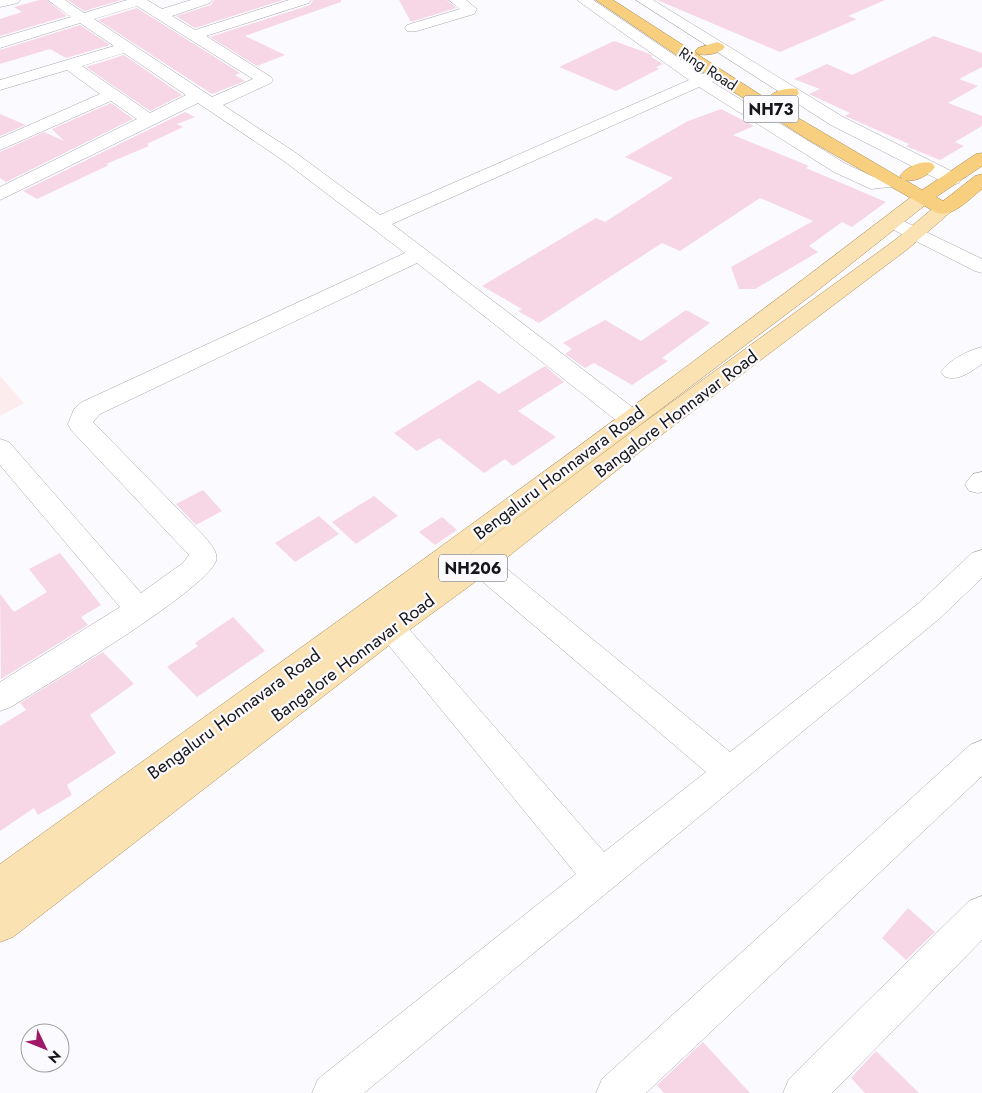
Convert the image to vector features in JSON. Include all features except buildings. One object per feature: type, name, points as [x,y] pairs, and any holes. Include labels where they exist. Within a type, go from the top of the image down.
[{"type":"highway","name":"Ring Road","points":[[625,0],[710,49]]},
{"type":"highway","name":"Ring Road","points":[[596,2],[716,74],[786,120],[892,182],[921,210]]},
{"type":"highway","name":"NH73","points":[[784,95],[921,210]]},
{"type":"highway","points":[[921,210],[952,179],[982,158]]},
{"type":"highway","points":[[921,210],[926,167]]},
{"type":"highway","points":[[921,210],[982,180]]},
{"type":"main road","name":"Bengaluru Honnavara Road","points":[[0,885],[313,657],[631,419],[921,210]]},
{"type":"main road","name":"Bangalore Honnavar Road","points":[[0,924],[390,628],[480,563],[651,430],[921,210]]},
{"type":"street","points":[[0,3],[13,0]]},
{"type":"street","points":[[55,0],[290,157],[419,254],[631,419]]},
{"type":"street","points":[[160,15],[205,0]]},
{"type":"street","points":[[194,35],[304,0]]},
{"type":"street","points":[[412,28],[469,11],[470,9],[456,0]]},
{"type":"street","points":[[643,0],[710,49],[784,95],[952,179]]},
{"type":"street","points":[[0,43],[138,1],[265,80],[149,120],[0,194]]},
{"type":"street","points":[[596,2],[699,80],[840,168],[871,183],[892,182]]},
{"type":"street","points":[[0,85],[125,48]]},
{"type":"street","points":[[69,64],[149,120]]},
{"type":"street","points":[[378,223],[716,74]]},
{"type":"street","points":[[0,145],[111,95]]},
{"type":"street","points":[[921,210],[982,247]]},
{"type":"street","points":[[921,210],[982,267]]},
{"type":"street","points":[[921,210],[982,286]]},
{"type":"street","points":[[0,698],[195,571],[203,561],[202,554],[196,545],[80,424],[83,415],[91,408],[419,254]]},
{"type":"street","points":[[953,372],[982,354]]},
{"type":"street","points":[[0,448],[138,609]]},
{"type":"street","points":[[332,1093],[929,611],[982,561]]},
{"type":"street","points":[[480,563],[730,772]]},
{"type":"street","points":[[390,628],[601,876]]},
{"type":"street","points":[[616,1093],[982,755]]},
{"type":"street","points":[[803,1093],[982,914]]},
{"type":"shaded area","points":[[0,376],[24,403],[0,416]]}]
